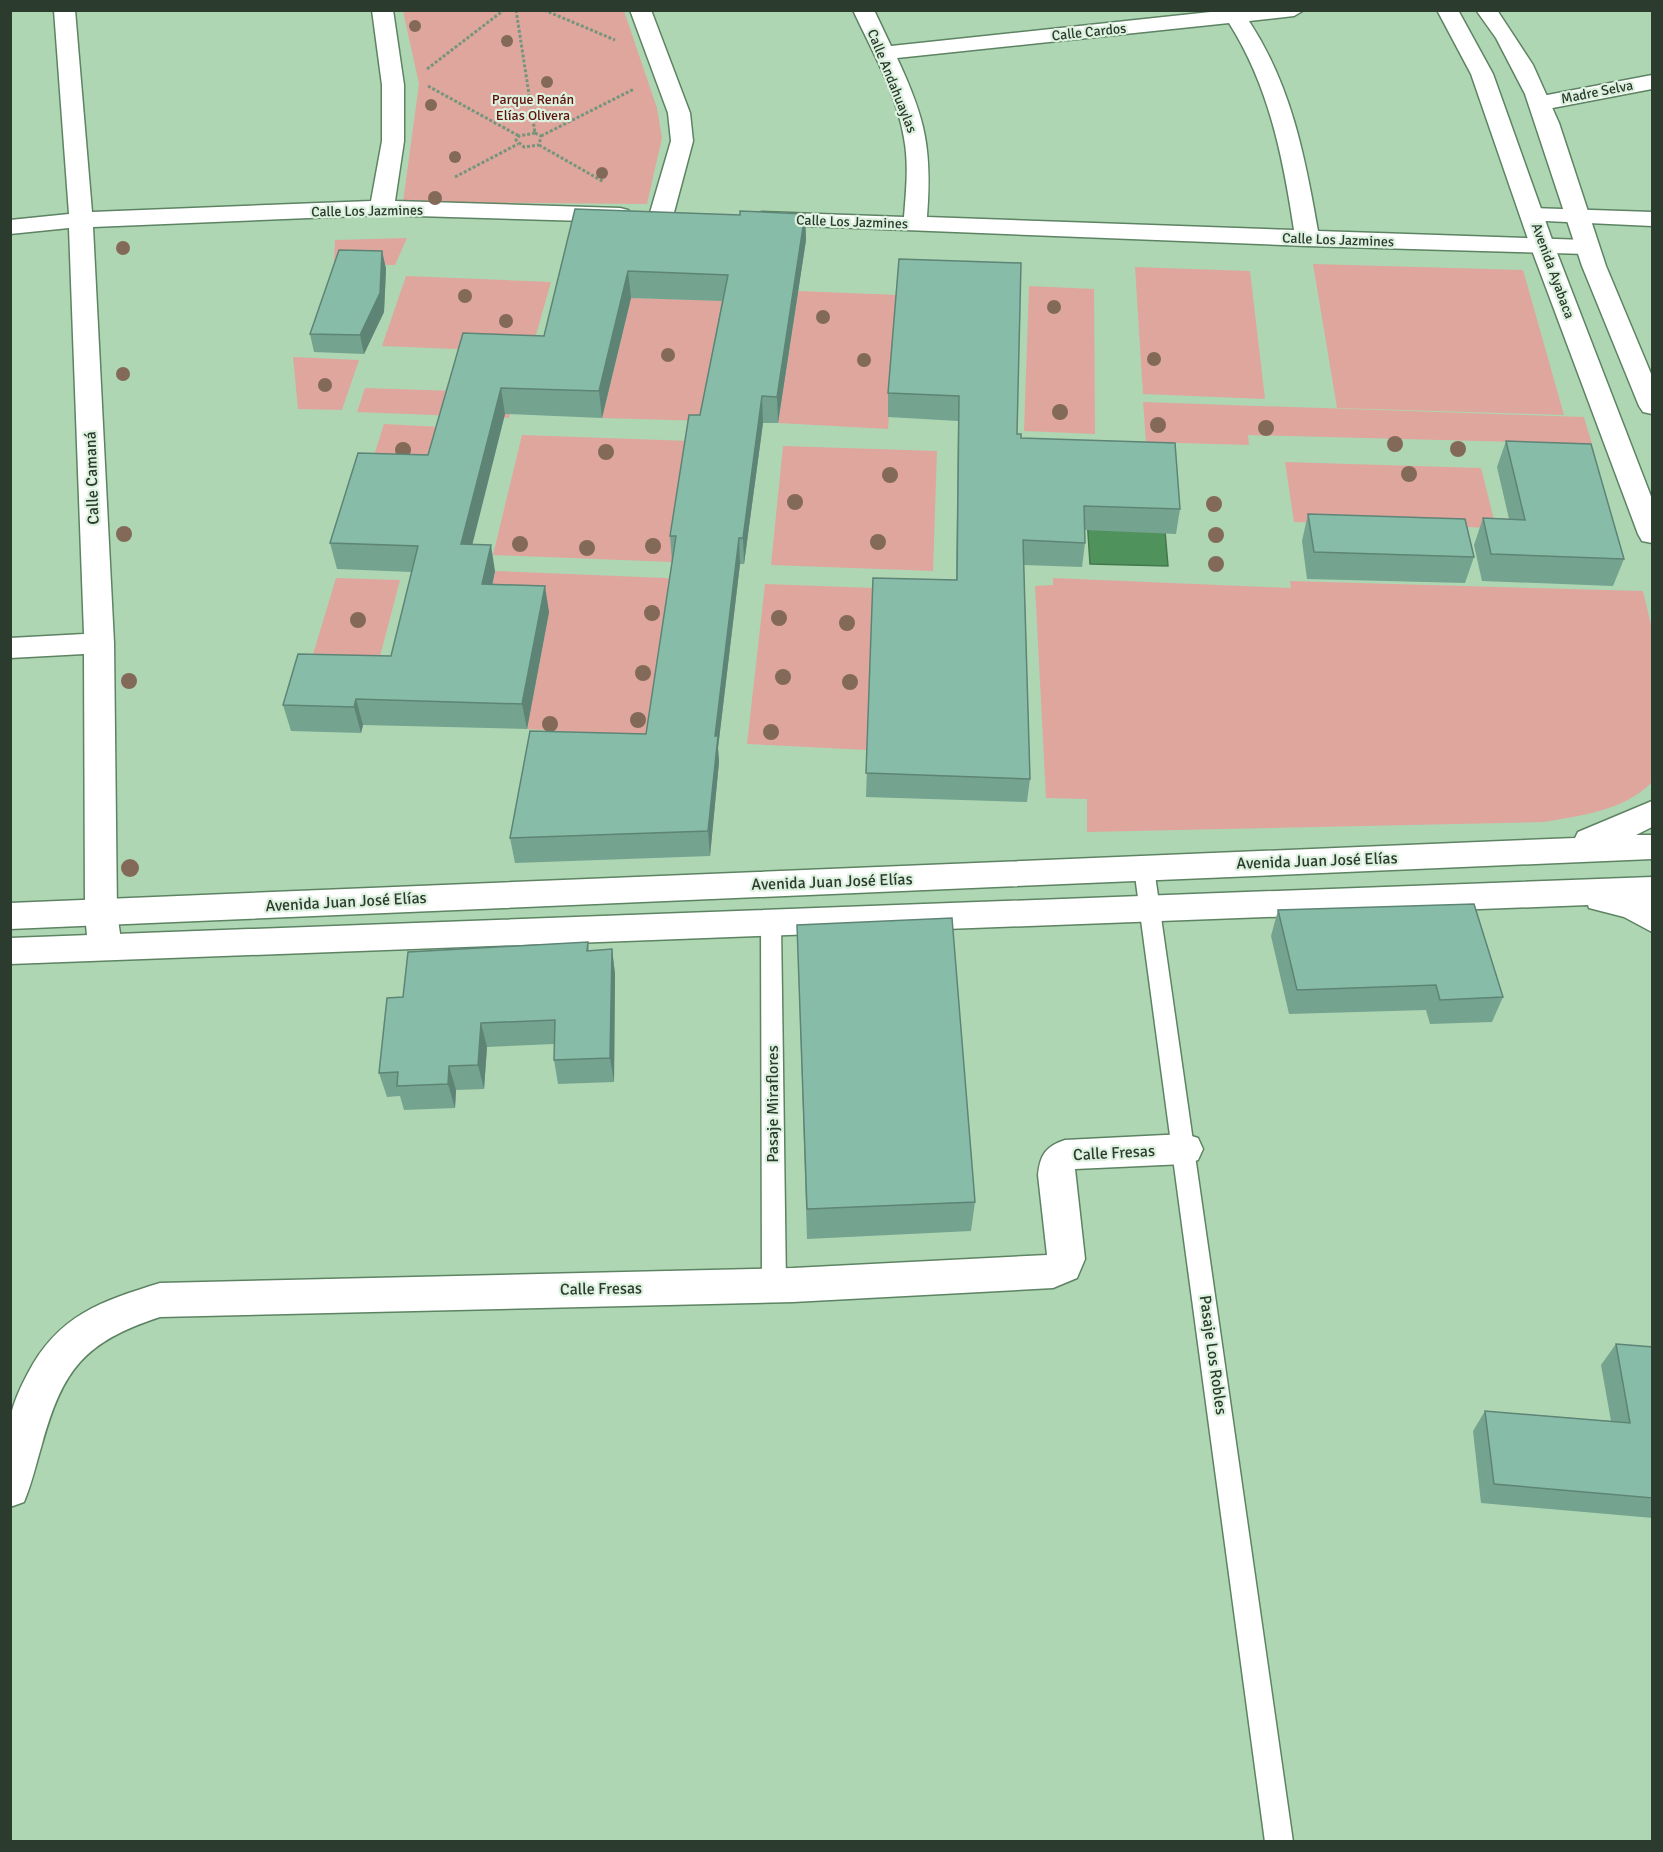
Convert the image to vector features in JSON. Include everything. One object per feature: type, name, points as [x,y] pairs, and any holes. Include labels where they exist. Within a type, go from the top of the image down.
[{"type":"street","name":"Calle Camaná","points":[[64,10],[81,220],[99,643],[101,913],[105,947]]},
{"type":"street","points":[[382,10],[393,85],[393,141],[382,208]]},
{"type":"street","name":"Calle Los Jazmines","points":[[10,227],[81,220],[382,208],[672,216],[682,141],[679,113],[640,10]]},
{"type":"street","name":"Calle Andahuaylas","points":[[863,10],[884,53],[915,138],[918,179],[915,224]]},
{"type":"street","name":"Calle Cardos","points":[[884,53],[1294,10]]},
{"type":"street","name":"Avenida Ayabaca","points":[[1448,10],[1482,74],[1542,245],[1653,534]]},
{"type":"street","points":[[1486,10],[1507,37],[1542,103],[1587,247],[1653,406]]},
{"type":"street","points":[[1236,17],[1252,40],[1282,111],[1295,164],[1307,239]]},
{"type":"street","name":"Madre Selva","points":[[1542,103],[1653,82]]},
{"type":"street","points":[[1532,215],[1653,219]]},
{"type":"street","name":"Calle Los Jazmines","points":[[741,218],[1587,247]]},
{"type":"street","points":[[10,648],[99,643]]},
{"type":"street","points":[[1552,851],[1602,837],[1653,813]]},
{"type":"street","name":"Avenida Juan José Elías","points":[[10,916],[1653,847]]},
{"type":"street","points":[[10,951],[1653,890]]},
{"type":"street","points":[[1552,893],[1602,899],[1633,907],[1653,920]]},
{"type":"street","name":"Calle Fresas","points":[[10,1488],[37,1393],[56,1358],[86,1330],[122,1310],[160,1300],[774,1285],[990,1276],[1060,1270],[1066,1259],[1056,1175],[1057,1162],[1065,1155],[1082,1153],[1185,1149]]},
{"type":"lane","name":"Pasaje Los Robles","points":[[1143,868],[1185,1149],[1279,1842]]},
{"type":"lane","name":"Pasaje Miraflores","points":[[771,923],[774,1285]]},
{"type":"path","points":[[424,71],[504,10]]},
{"type":"path","points":[[516,10],[535,133]]},
{"type":"path","points":[[544,10],[620,42]]},
{"type":"path","points":[[541,136],[644,84]]},
{"type":"path","points":[[427,86],[519,136],[535,133],[541,136]]},
{"type":"path","points":[[518,144],[516,140],[519,136]]},
{"type":"path","points":[[539,145],[542,140],[541,136]]},
{"type":"path","points":[[518,144],[524,147],[539,145],[611,185]]},
{"type":"path","points":[[445,182],[518,144]]},
{"type":"green space","name":"Parque Renán Elías Olivera","points":[[403,11],[624,11],[657,108],[662,138],[647,204],[403,202],[419,84]]},
{"type":"green space","points":[[407,238],[395,265],[334,264],[335,240]]},
{"type":"green space","points":[[1313,264],[1523,270],[1564,415],[1337,408]]},
{"type":"green space","points":[[1135,267],[1250,271],[1265,399],[1143,394]]},
{"type":"green space","points":[[406,276],[551,282],[531,352],[382,346]]},
{"type":"green space","points":[[1029,286],[1094,289],[1095,434],[1024,431]]},
{"type":"green space","points":[[798,291],[898,295],[888,429],[778,423]]},
{"type":"green space","points":[[631,298],[729,301],[706,421],[602,418]]},
{"type":"green space","points":[[293,357],[359,360],[342,410],[298,409]]},
{"type":"green space","points":[[365,388],[516,393],[509,418],[357,412]]},
{"type":"green space","points":[[1143,402],[1584,417],[1592,444],[1248,435],[1249,445],[1146,442]]},
{"type":"green space","points":[[384,424],[442,427],[428,473],[369,471]]},
{"type":"green space","points":[[522,435],[691,441],[672,562],[493,555]]},
{"type":"green space","points":[[783,446],[937,451],[933,571],[771,565]]},
{"type":"green space","points":[[1285,462],[1481,468],[1496,528],[1294,522]]},
{"type":"green space","points":[[495,571],[738,581],[652,736],[527,729],[487,611]]},
{"type":"green space","points":[[336,578],[400,580],[378,664],[311,661]]},
{"type":"green space","points":[[1053,578],[1291,588],[1290,581],[1643,591],[1652,629],[1652,782],[1629,800],[1616,806],[1544,822],[1087,832],[1087,799],[1046,798],[1035,586],[1053,585]]},
{"type":"green space","points":[[765,584],[873,588],[867,750],[747,744]]},
{"type":"shaded area","points":[[1084,471],[1160,473],[1168,566],[1090,564]]},
{"type":"building","points":[[575,209],[740,215],[740,211],[805,214],[777,397],[762,396],[743,538],[739,538],[715,736],[718,736],[708,831],[510,838],[530,731],[646,734],[676,536],[670,536],[689,415],[700,415],[728,275],[628,271],[599,391],[501,388],[461,544],[491,545],[482,584],[545,586],[522,704],[356,699],[354,707],[283,705],[298,654],[391,656],[418,546],[330,543],[358,453],[428,455],[463,333],[544,336]]},
{"type":"building","points":[[339,250],[382,251],[380,293],[360,335],[310,334]]},
{"type":"building","points":[[899,259],[1021,263],[1017,434],[1021,434],[1021,438],[1175,443],[1180,509],[1084,506],[1085,543],[1023,540],[1030,779],[866,773],[873,578],[957,580],[959,396],[888,393]]},
{"type":"building","points":[[1506,441],[1591,444],[1624,559],[1491,554],[1483,518],[1525,520]]},
{"type":"building","points":[[1308,514],[1465,519],[1474,557],[1314,552]]},
{"type":"building","points":[[1474,904],[1503,997],[1440,1000],[1436,985],[1297,990],[1278,910]]},
{"type":"building","points":[[952,918],[975,1202],[807,1209],[797,925]]},
{"type":"building","points":[[588,942],[587,951],[612,949],[610,1058],[554,1060],[555,1020],[481,1023],[478,1065],[449,1066],[448,1084],[397,1086],[398,1072],[379,1073],[387,998],[403,997],[408,952]]},
{"type":"building","points":[[1616,1344],[1653,1347],[1653,1498],[1494,1484],[1485,1411],[1630,1423]]}]
